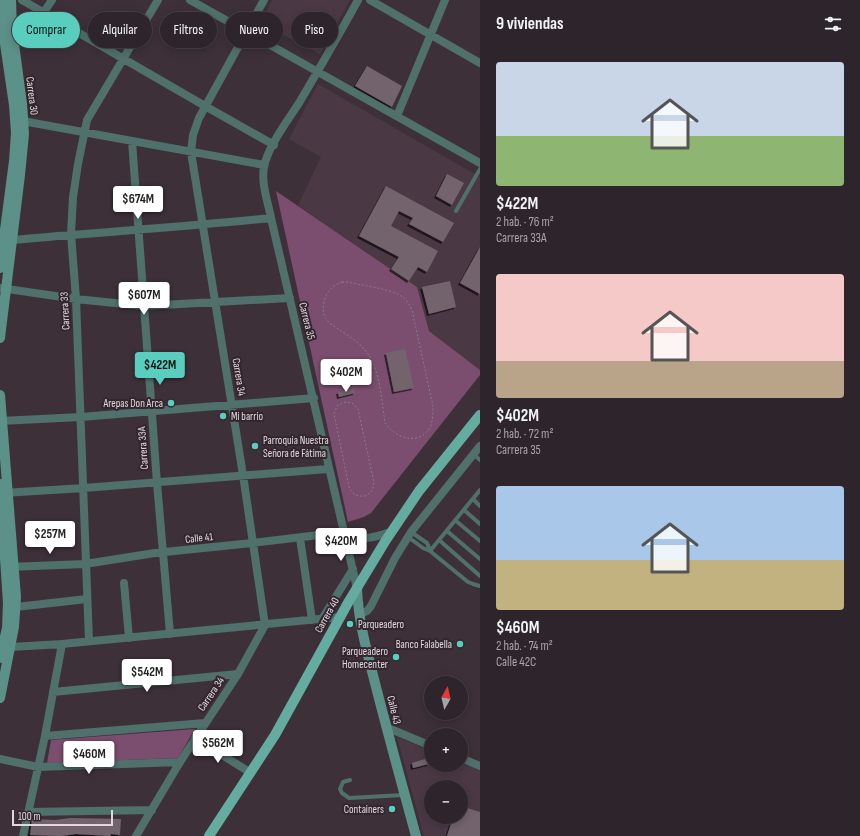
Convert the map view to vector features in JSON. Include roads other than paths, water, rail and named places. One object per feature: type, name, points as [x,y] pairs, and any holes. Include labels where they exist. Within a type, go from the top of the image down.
[{"type":"main road","name":"Carrera 30","points":[[3,0],[4,37],[20,120]]},
{"type":"main road","name":"Carrera 30","points":[[0,338],[14,161],[20,120],[11,0]]},
{"type":"main road","name":"Carrera 30","points":[[0,268],[8,240]]},
{"type":"main road","points":[[0,395],[3,490],[16,607],[14,627],[7,646],[0,658]]},
{"type":"main road","name":"Carrera 40","points":[[209,836],[275,735],[356,588],[391,532],[419,491],[480,414]]},
{"type":"main road","points":[[0,698],[7,646],[11,567]]},
{"type":"main road","name":"Calle 43","points":[[356,588],[362,633],[416,836]]},
{"type":"street","points":[[22,0],[44,12],[52,0]]},
{"type":"street","name":"Carrera 33","points":[[89,641],[76,299],[71,234],[73,197],[87,120],[158,0]]},
{"type":"street","points":[[190,0],[225,20]]},
{"type":"street","name":"Carrera 34","points":[[257,12],[264,0]]},
{"type":"street","name":"Carrera 35","points":[[356,588],[328,469],[314,398],[271,218],[264,185],[264,165],[274,145],[358,0]]},
{"type":"street","points":[[370,0],[480,63]]},
{"type":"street","points":[[397,116],[445,0]]},
{"type":"street","points":[[80,33],[274,145]]},
{"type":"street","name":"Carrera 34","points":[[136,836],[195,738],[238,674],[265,625],[204,225],[191,152],[193,135],[196,126],[205,106],[237,48]]},
{"type":"street","points":[[276,48],[480,163]]},
{"type":"street","points":[[20,120],[264,165]]},
{"type":"street","name":"Carrera 33A","points":[[132,141],[157,482],[170,634]]},
{"type":"street","points":[[8,240],[204,225],[271,218]]},
{"type":"street","points":[[3,288],[76,299],[144,306],[290,298]]},
{"type":"street","points":[[1,422],[314,398]]},
{"type":"street","points":[[359,615],[367,611],[371,606],[409,534],[478,450]]},
{"type":"street","points":[[3,490],[84,488],[328,469]]},
{"type":"street","name":"Calle 41","points":[[11,567],[85,564],[163,552],[252,544],[344,532],[350,537],[358,538],[373,537],[391,532]]},
{"type":"street","points":[[300,538],[312,620]]},
{"type":"street","points":[[322,619],[352,569]]},
{"type":"street","points":[[124,583],[129,638]]},
{"type":"street","points":[[16,607],[87,598]]},
{"type":"street","points":[[7,646],[62,644],[340,618]]},
{"type":"street","points":[[23,836],[45,736],[62,644]]},
{"type":"street","points":[[53,692],[238,674]]},
{"type":"street","points":[[45,736],[205,723]]},
{"type":"street","points":[[386,727],[424,743]]},
{"type":"street","points":[[195,738],[251,773]]},
{"type":"street","points":[[0,759],[38,767],[180,762]]},
{"type":"street","points":[[468,761],[480,766]]},
{"type":"street","points":[[28,812],[152,810]]},
{"type":"lane","points":[[456,211],[480,163]]},
{"type":"lane","points":[[478,450],[480,460]]},
{"type":"lane","points":[[430,551],[480,490]]},
{"type":"lane","points":[[472,499],[480,506]]},
{"type":"lane","points":[[464,510],[480,524]]},
{"type":"lane","points":[[456,520],[480,541]]},
{"type":"lane","points":[[447,531],[480,559]]},
{"type":"lane","points":[[409,534],[423,548],[430,551],[468,582],[480,586]]},
{"type":"lane","points":[[439,540],[480,576]]},
{"type":"lane","points":[[350,780],[343,782],[340,789],[342,793],[349,798],[404,795]]},
{"type":"place","name":"Arepas Don Arca","points":[[171,403]]},
{"type":"place","name":"Mi barrio","points":[[223,416]]},
{"type":"place","name":"Parroquia Nuestra Señora de Fátima","points":[[255,446]]},
{"type":"place","name":"Parqueadero","points":[[350,624]]},
{"type":"place","name":"Banco Falabella","points":[[460,644]]},
{"type":"place","name":"Parqueadero Homecenter","points":[[396,657]]},
{"type":"place","name":"Containers","points":[[392,809]]}]
